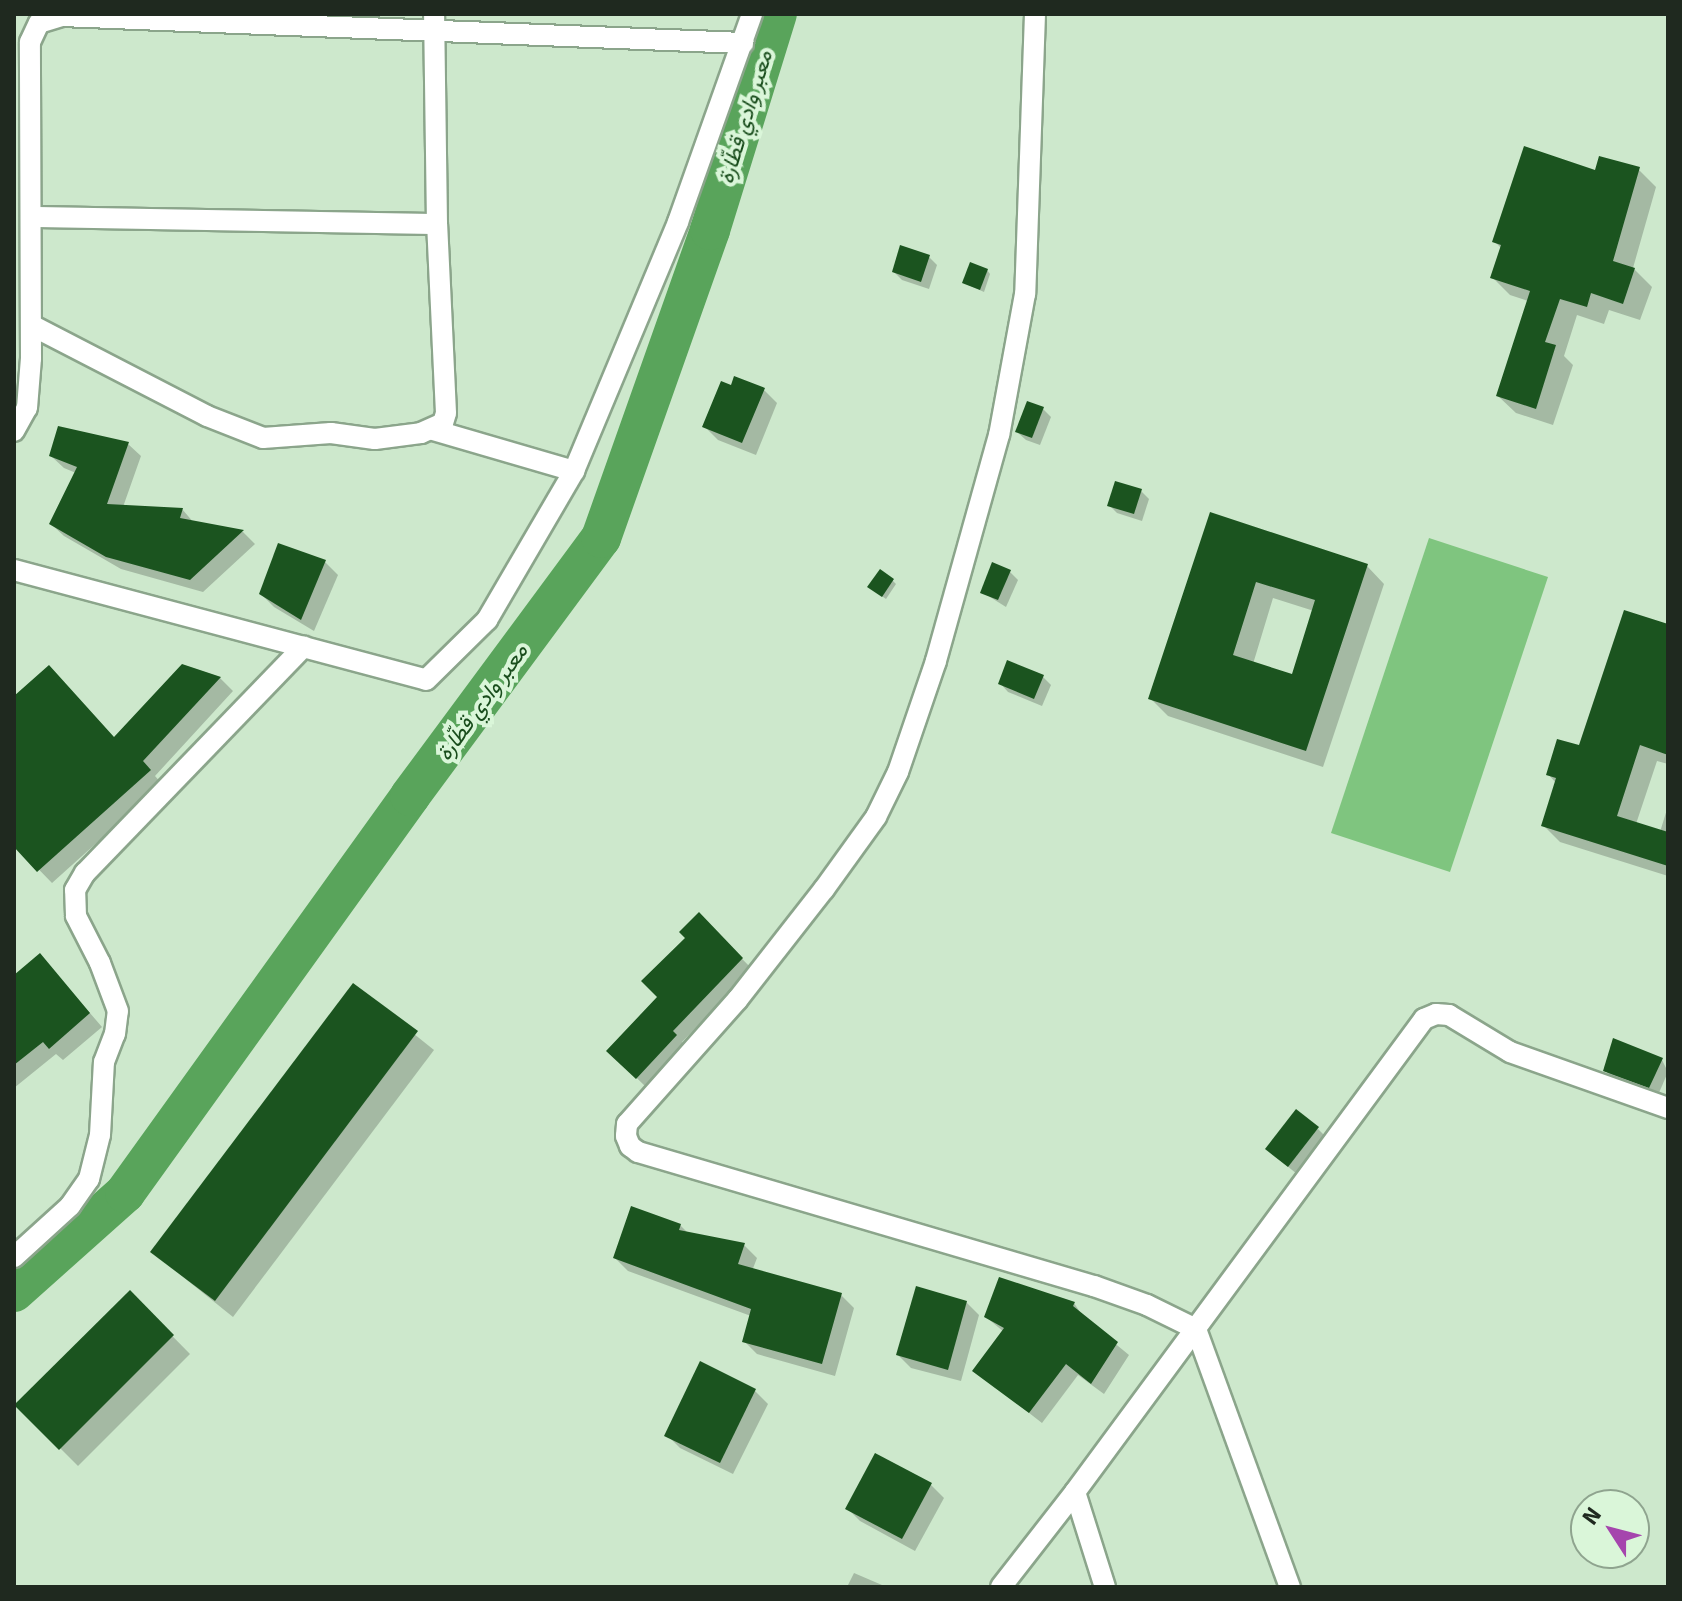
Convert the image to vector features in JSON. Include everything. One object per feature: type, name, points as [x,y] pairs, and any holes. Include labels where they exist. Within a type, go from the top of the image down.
[{"type":"street","points":[[14,570],[426,680],[487,620],[574,471],[678,222],[752,14]]},
{"type":"street","points":[[1035,14],[1025,294],[999,435],[975,529],[898,772],[876,817],[824,889],[738,999],[627,1124],[626,1136],[638,1152],[1094,1286],[1147,1305],[1196,1329],[1290,1587]]},
{"type":"street","points":[[14,431],[27,408],[33,217],[30,42],[39,23],[62,16],[435,23],[743,43]]},
{"type":"street","points":[[433,430],[443,423],[446,413],[437,224],[435,23]]},
{"type":"street","points":[[33,217],[437,224]]},
{"type":"street","points":[[31,325],[207,416],[263,438],[331,433],[375,439],[433,430],[574,471]]},
{"type":"street","points":[[14,1257],[70,1206],[89,1179],[100,1135],[104,1062],[115,1034],[118,1011],[100,963],[76,916],[75,890],[85,873],[304,646]]},
{"type":"street","points":[[1001,1587],[1075,1492],[1424,1019],[1436,1014],[1449,1015],[1510,1052],[1668,1108]]},
{"type":"street","points":[[1075,1492],[1105,1587]]},
{"type":"green space","points":[[1429,538],[1548,577],[1450,872],[1331,833]]},
{"type":"building","points":[[1524,146],[1595,170],[1599,156],[1640,167],[1613,261],[1635,268],[1623,304],[1591,293],[1587,307],[1560,299],[1545,342],[1556,345],[1536,409],[1496,396],[1530,291],[1490,278],[1501,245],[1492,242]]},
{"type":"building","points":[[900,245],[930,255],[921,282],[892,272]]},
{"type":"building","points":[[970,262],[988,269],[980,290],[962,283]]},
{"type":"building","points":[[734,376],[765,388],[742,443],[702,427],[721,381],[731,385]]},
{"type":"building","points":[[1027,401],[1044,407],[1032,438],[1015,432]]},
{"type":"building","points":[[58,426],[129,442],[107,504],[183,508],[180,518],[244,530],[190,580],[106,557],[49,524],[77,467],[49,456]]},
{"type":"building","points":[[1115,481],[1142,489],[1134,514],[1107,506]]},
{"type":"building","points":[[1210,512],[1368,564],[1306,751],[1148,699]],"holes":[[[1256,582],[1315,600],[1292,674],[1233,655]]]},
{"type":"building","points":[[278,543],[326,560],[301,620],[259,594]]},
{"type":"building","points":[[992,562],[1011,570],[998,600],[980,593]]},
{"type":"building","points":[[880,569],[894,579],[882,597],[867,587]]},
{"type":"building","points":[[1624,610],[1668,624],[1668,755],[1640,745],[1617,816],[1668,832],[1668,866],[1541,826],[1556,778],[1546,775],[1557,739],[1579,745]]},
{"type":"building","points":[[1007,660],[1044,675],[1034,699],[998,684]]},
{"type":"building","points":[[182,664],[221,677],[143,761],[151,770],[37,872],[14,847],[14,696],[49,665],[114,737]]},
{"type":"building","points":[[699,912],[743,958],[673,1031],[677,1035],[636,1079],[606,1051],[657,997],[641,981],[685,938],[679,932]]},
{"type":"building","points":[[40,953],[90,1013],[49,1049],[43,1042],[14,1065],[14,975]]},
{"type":"building","points":[[353,983],[418,1031],[215,1301],[150,1252]]},
{"type":"building","points":[[1613,1038],[1663,1058],[1649,1088],[1603,1071]]},
{"type":"building","points":[[1296,1109],[1319,1127],[1288,1167],[1265,1149]]},
{"type":"building","points":[[631,1206],[681,1224],[679,1230],[745,1243],[738,1264],[842,1293],[822,1364],[742,1342],[751,1309],[613,1258]]},
{"type":"building","points":[[999,1277],[1075,1302],[1073,1306],[1118,1342],[1091,1384],[1066,1364],[1029,1413],[972,1371],[1004,1328],[984,1317]]},
{"type":"building","points":[[916,1286],[967,1301],[948,1370],[896,1355]]},
{"type":"building","points":[[130,1290],[174,1335],[59,1450],[14,1405]]},
{"type":"building","points":[[700,1361],[756,1389],[720,1463],[664,1436]]},
{"type":"building","points":[[875,1453],[932,1483],[902,1539],[845,1509]]},
{"type":"waterway","name":"معبر وادي قطّارة","points":[[14,1292],[125,1193],[410,796],[601,538],[710,230],[777,14]]}]
